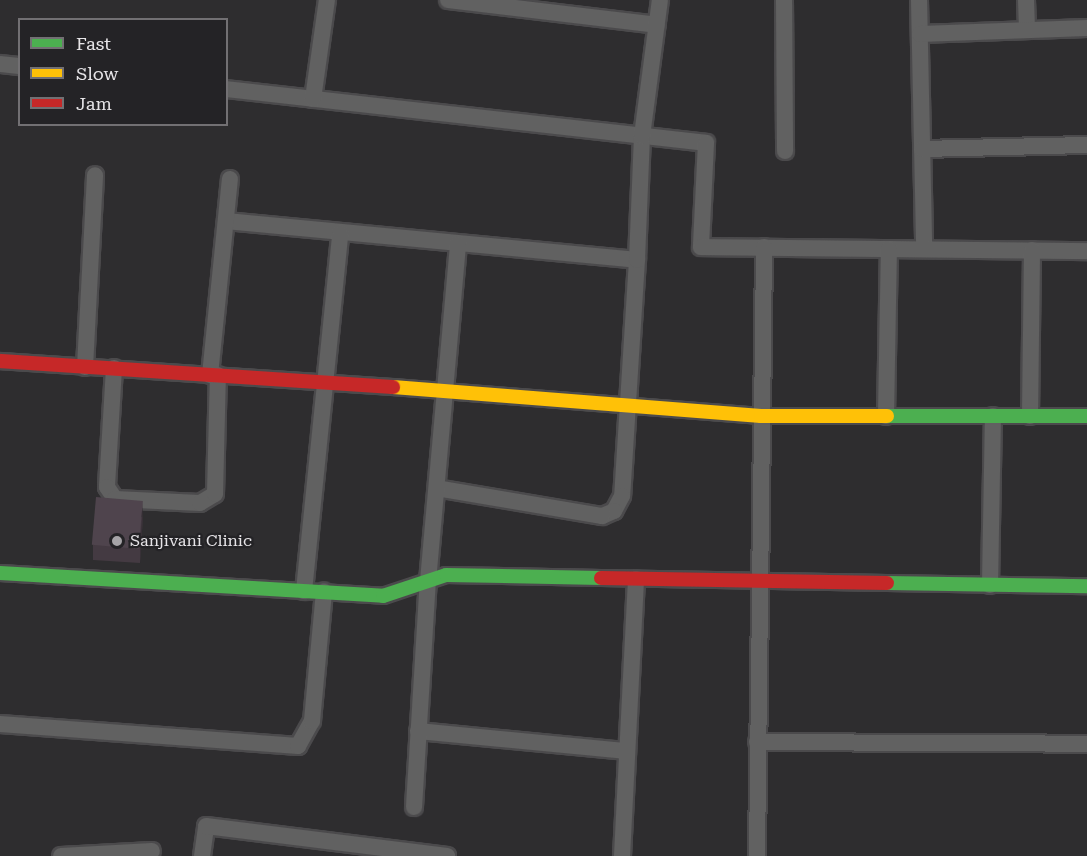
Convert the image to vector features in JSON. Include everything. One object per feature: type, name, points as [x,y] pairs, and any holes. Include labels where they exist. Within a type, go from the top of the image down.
[{"type":"street","points":[[313,99],[327,0]]},
{"type":"street","points":[[448,0],[657,24]]},
{"type":"street","points":[[437,488],[602,516],[614,511],[622,496],[637,260],[642,136],[660,0]]},
{"type":"street","points":[[784,0],[785,151]]},
{"type":"street","points":[[919,0],[924,249]]},
{"type":"street","points":[[1026,0],[1027,30]]},
{"type":"street","points":[[920,34],[1087,28]]},
{"type":"street","points":[[0,64],[18,66]]},
{"type":"street","points":[[228,89],[706,143],[701,247],[1087,251]]},
{"type":"street","points":[[922,148],[1087,145]]},
{"type":"street","points":[[85,367],[95,175]]},
{"type":"street","points":[[114,368],[107,487],[115,499],[200,504],[215,494],[214,375],[230,179]]},
{"type":"street","points":[[226,221],[340,234],[637,260]]},
{"type":"street","points":[[304,591],[340,234]]},
{"type":"street","points":[[414,807],[428,581],[447,390],[458,244]]},
{"type":"street","points":[[757,856],[758,582],[764,247]]},
{"type":"street","points":[[886,416],[890,249]]},
{"type":"street","points":[[1030,416],[1032,250]]},
{"type":"street","points":[[0,361],[447,390],[761,416],[1087,416]]},
{"type":"street","points":[[990,585],[993,416]]},
{"type":"street","points":[[0,573],[383,596],[446,575],[1087,586]]},
{"type":"street","points":[[622,856],[636,579]]},
{"type":"street","points":[[0,724],[298,746],[312,721],[324,592]]},
{"type":"street","points":[[418,731],[627,751]]},
{"type":"street","points":[[757,742],[1087,744]]},
{"type":"street","points":[[202,856],[206,826],[355,850],[447,856]]},
{"type":"street","points":[[61,856],[152,851]]},
{"type":"building","points":[[96,497],[143,501],[139,549],[92,545]]},
{"type":"traffic: fast","points":[[887,416],[1087,416]]},
{"type":"traffic: fast","points":[[0,573],[383,596],[446,575],[601,578]]},
{"type":"traffic: fast","points":[[887,583],[1087,586]]},
{"type":"traffic: slow","points":[[393,387],[761,416],[887,416]]},
{"type":"traffic: jam","points":[[0,361],[393,387]]},
{"type":"traffic: jam","points":[[601,578],[887,583]]},
{"type":"place","name":"Sanjivani Clinic","points":[[117,541]]}]
